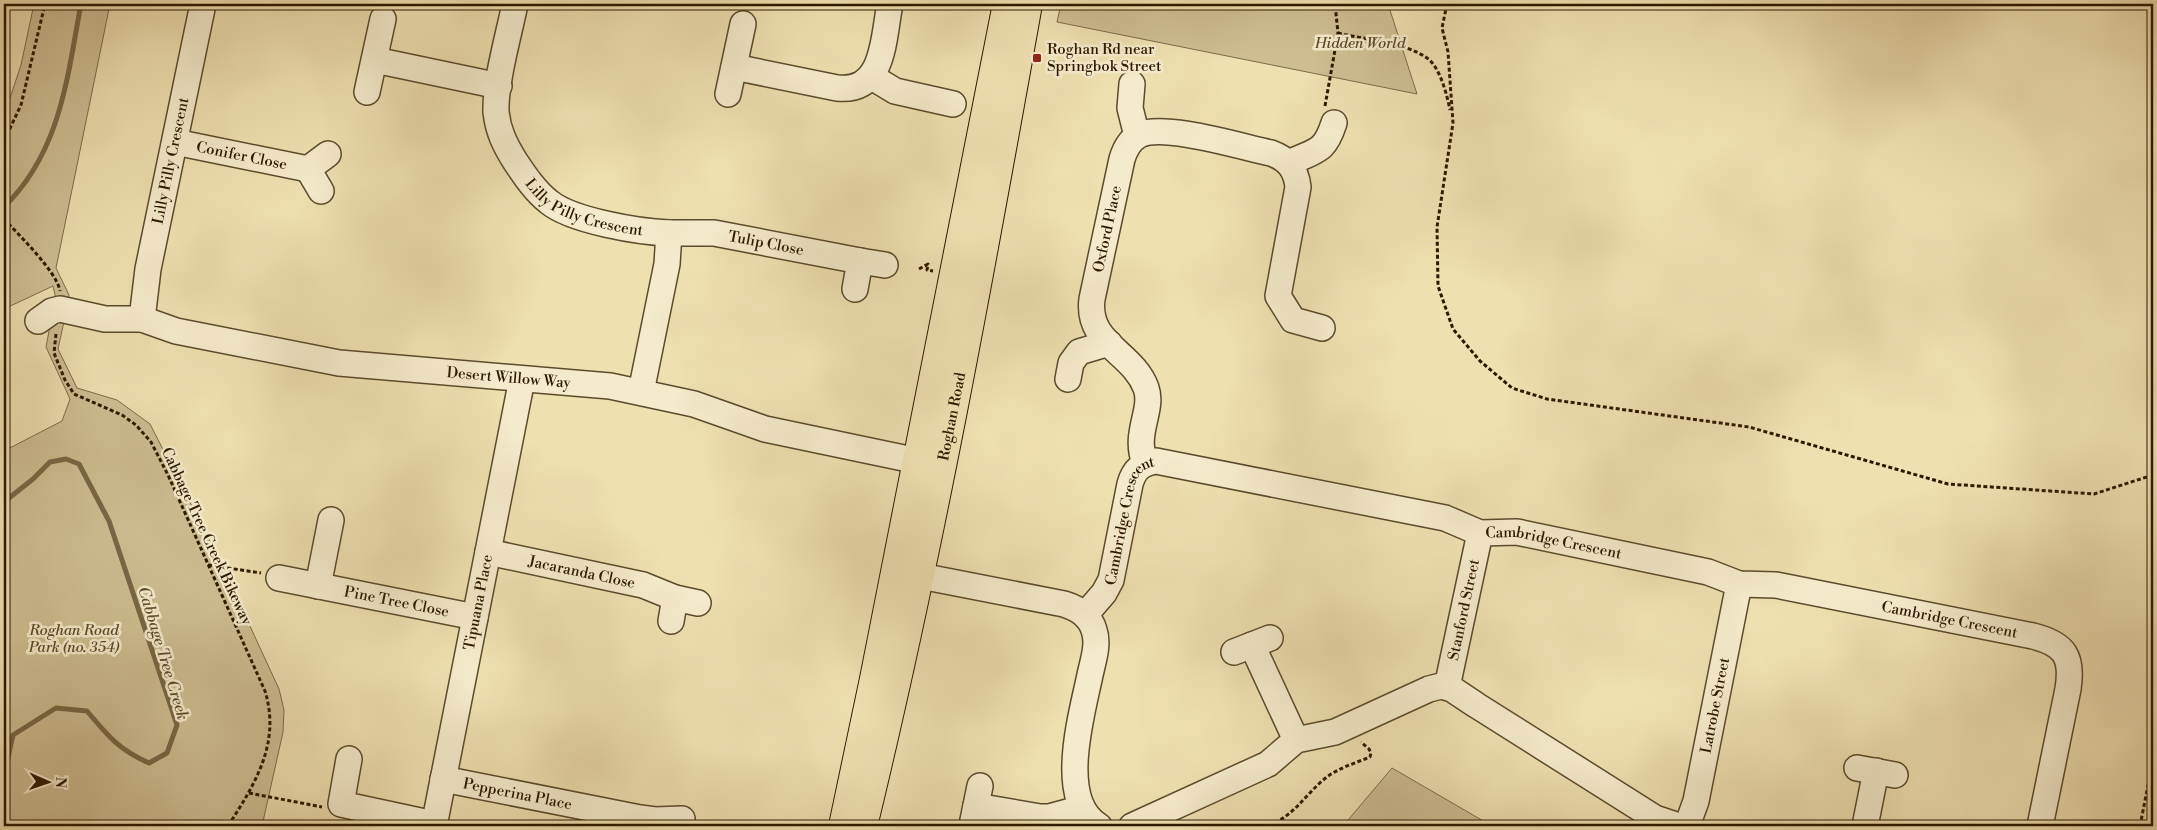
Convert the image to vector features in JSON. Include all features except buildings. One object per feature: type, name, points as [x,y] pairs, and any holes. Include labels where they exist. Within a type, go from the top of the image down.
[{"type":"main road","name":"Roghan Road","points":[[843,826],[907,573],[930,463],[1008,4]]},
{"type":"main road","name":"Roghan Road","points":[[930,463],[978,281],[1028,4]]},
{"type":"main road","name":"Roghan Road","points":[[863,826],[888,726],[907,573]]},
{"type":"street","name":"Lilly Pilly Crescent","points":[[142,319],[148,269],[203,4]]},
{"type":"street","name":"Lilly Pilly Crescent","points":[[515,4],[496,110],[500,134],[523,173],[549,203],[575,215],[648,232],[669,233]]},
{"type":"street","points":[[734,66],[845,89],[860,86],[872,77],[879,62],[890,4]]},
{"type":"street","points":[[367,92],[383,19]]},
{"type":"street","points":[[728,94],[742,24]]},
{"type":"street","points":[[374,60],[499,86]]},
{"type":"street","points":[[872,77],[895,92],[953,104]]},
{"type":"street","points":[[1132,84],[1130,108],[1137,136],[1152,131],[1171,132],[1271,153],[1280,156],[1289,163],[1297,178],[1298,187],[1278,296],[1293,320],[1322,328]]},
{"type":"street","points":[[1289,163],[1323,147],[1330,137],[1329,118]]},
{"type":"street","name":"Oxford Place","points":[[1137,136],[1125,150],[1122,159],[1092,299],[1091,317],[1094,326],[1136,372],[1146,389],[1147,405],[1140,439],[1145,463]]},
{"type":"street","name":"Conifer Close","points":[[175,142],[308,169],[321,191]]},
{"type":"street","name":"Conifer Close","points":[[308,169],[328,154]]},
{"type":"street","points":[[641,392],[667,264],[669,233]]},
{"type":"street","name":"Tulip Close","points":[[669,233],[714,233],[885,265]]},
{"type":"street","points":[[855,289],[860,261]]},
{"type":"street","points":[[38,321],[52,310],[66,310]]},
{"type":"street","name":"Desert Willow Way","points":[[66,310],[111,320],[142,319],[176,331],[339,364],[610,386],[704,407],[765,429],[930,463]]},
{"type":"street","points":[[1068,378],[1071,363],[1079,352],[1110,343]]},
{"type":"street","name":"Tipuana Place","points":[[434,825],[522,379]]},
{"type":"street","name":"Cambridge Crescent","points":[[1085,615],[1104,593],[1111,580],[1132,478],[1138,467],[1145,463],[1162,461],[1445,518],[1480,533],[1517,532],[1708,572],[1739,584],[1776,585],[2033,636],[2072,651],[2070,678],[2040,826]]},
{"type":"street","points":[[318,586],[331,520]]},
{"type":"street","name":"Stanford Street","points":[[1447,687],[1480,533]]},
{"type":"street","name":"Jacaranda Close","points":[[488,552],[643,586],[681,607]]},
{"type":"street","points":[[907,573],[1064,604],[1073,607],[1085,615],[1094,628],[1096,644],[1076,751],[1076,778],[1082,808],[1087,816],[1098,826]]},
{"type":"street","name":"Pine Tree Close","points":[[279,578],[475,617]]},
{"type":"street","name":"Latrobe Street","points":[[1687,826],[1696,801],[1739,584]]},
{"type":"street","points":[[1252,645],[1296,740]]},
{"type":"street","points":[[1132,826],[1268,764],[1296,740],[1328,734],[1429,689],[1447,687],[1460,693],[1655,818],[1679,826]]},
{"type":"street","points":[[349,759],[341,804],[434,825]]},
{"type":"street","points":[[1865,826],[1876,771]]},
{"type":"street","name":"Pepperina Place","points":[[443,779],[640,818],[689,821]]},
{"type":"street","points":[[976,806],[1040,817],[1082,808]]},
{"type":"path","points":[[4,141],[21,105],[45,4]]},
{"type":"path","points":[[1329,118],[1338,33],[1336,4]]},
{"type":"path","points":[[1447,4],[1442,28],[1448,52],[1453,123],[1437,226],[1438,286],[1453,329],[1480,361],[1512,388],[1547,399],[1749,427],[1948,484],[2094,494],[2153,475]]},
{"type":"path","points":[[1338,33],[1397,46],[1428,59],[1446,87],[1453,123]]},
{"type":"path","name":"Cabbage Tree Creek Bikeway","points":[[4,219],[55,278],[59,287],[66,310],[54,353],[65,380],[74,394],[122,415],[136,425],[151,442],[168,475],[242,639],[270,706],[270,731],[264,759],[258,776],[228,826]]},
{"type":"path","points":[[920,269],[928,264],[927,270],[941,272]]},
{"type":"path","points":[[208,564],[268,574],[279,578]]},
{"type":"path","points":[[1270,826],[1285,819],[1322,781],[1338,770],[1370,757],[1369,749],[1357,738],[1350,724]]},
{"type":"path","points":[[2140,826],[2153,760]]},
{"type":"path","points":[[249,792],[329,809],[341,804]]},
{"type":"green space","points":[[34,4],[110,4],[56,268],[69,295],[68,302],[56,299],[53,286],[4,309],[4,116],[21,65]]},
{"type":"green space","name":"Hidden World","points":[[1061,4],[1388,4],[1417,94],[1057,22]]},
{"type":"green space","name":"Roghan Road Park (no. 354)","points":[[52,315],[65,317],[58,349],[77,388],[117,400],[150,424],[219,559],[279,689],[284,710],[283,732],[262,826],[4,826],[4,451],[62,421],[70,399],[46,347]]},
{"type":"green space","points":[[1392,768],[1492,826],[1343,826]]},
{"type":"waterway","points":[[4,207],[23,185],[38,162],[50,138],[66,86],[81,4]]},
{"type":"waterway","name":"Cabbage Tree Creek","points":[[4,502],[33,479],[50,462],[66,459],[79,464],[109,521],[177,725],[167,753],[149,763],[115,742],[87,711],[56,708],[13,735],[4,776]]},
{"type":"place","name":"Roghan Rd near Springbok Street","points":[[1037,58]]}]
